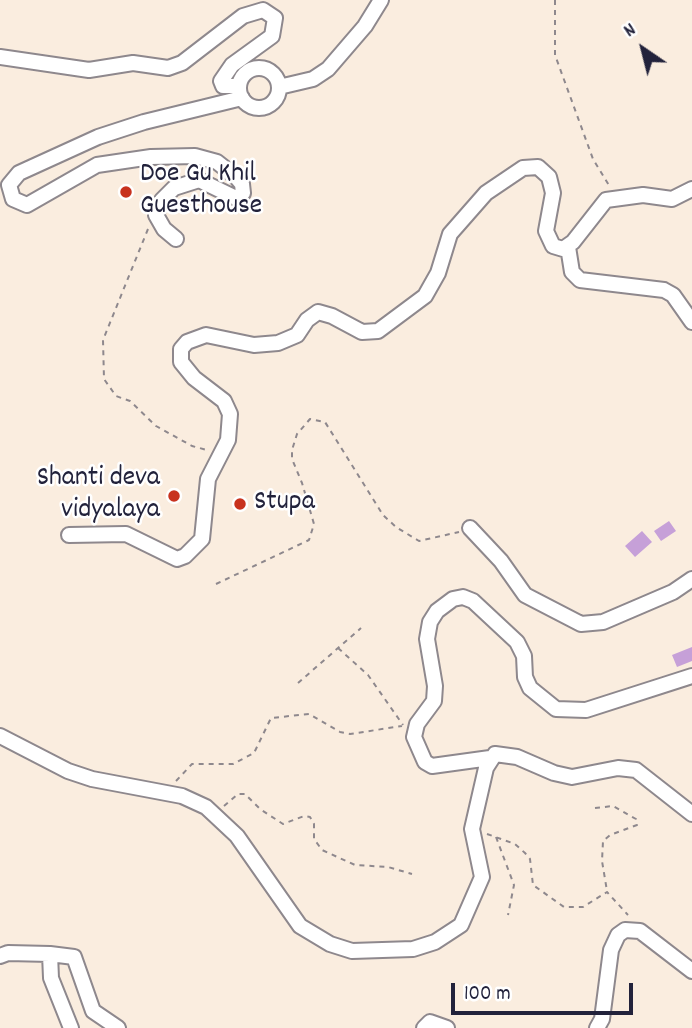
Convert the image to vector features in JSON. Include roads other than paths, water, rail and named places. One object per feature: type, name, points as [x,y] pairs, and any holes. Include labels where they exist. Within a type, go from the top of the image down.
[{"type":"street","points":[[279,87],[313,79],[328,69],[365,26],[381,0]]},
{"type":"street","points":[[0,57],[89,70],[133,63],[168,68],[188,59],[243,16],[263,10],[275,18],[272,36],[232,65],[221,81],[223,86],[241,92],[252,106],[264,107],[275,99],[279,87]]},
{"type":"street","points":[[241,92],[245,74],[256,68],[269,71],[279,87]]},
{"type":"street","points":[[176,239],[164,229],[156,215],[162,200],[174,188],[190,182],[207,183],[236,198],[243,193],[242,184],[217,162],[195,156],[151,157],[97,165],[27,205],[13,199],[9,185],[19,173],[98,137],[241,92]]},
{"type":"street","points":[[69,535],[126,534],[169,558],[185,556],[202,539],[208,479],[228,440],[230,414],[224,401],[194,379],[181,362],[181,349],[187,342],[206,335],[254,345],[278,343],[297,335],[307,320],[318,312],[332,316],[362,332],[378,331],[425,296],[436,280],[450,234],[486,193],[523,168],[538,167],[549,177],[553,193],[546,231],[556,248],[568,247]]},
{"type":"street","points":[[692,189],[672,199],[617,196],[606,200],[568,247],[570,264],[576,277],[589,283],[664,290],[673,295],[692,322]]},
{"type":"street","points":[[470,528],[501,561],[525,595],[581,624],[603,622],[673,592],[692,579]]},
{"type":"street","points":[[692,676],[586,710],[556,709],[530,688],[525,677],[524,656],[517,642],[473,601],[463,597],[453,599],[437,611],[430,622],[427,639],[435,686],[434,701],[417,723],[414,737],[425,762],[432,766],[490,758],[502,752],[554,774],[572,777],[627,768],[646,776],[692,814]]},
{"type":"street","points":[[0,736],[68,771],[92,779],[170,793],[195,802],[216,815],[257,863],[300,926],[330,944],[352,951],[413,949],[435,942],[461,925],[482,877],[472,829],[490,758]]},
{"type":"street","points":[[597,1028],[602,1019],[611,950],[618,935],[625,930],[640,931],[692,971]]},
{"type":"street","points":[[0,956],[8,953],[74,957],[93,1011],[118,1028]]},
{"type":"street","points":[[50,954],[51,978],[71,1028]]},
{"type":"street","points":[[424,1028],[430,1022],[447,1028]]},
{"type":"place","name":"Doe Gu Khil Guesthouse","points":[[126,192]]},
{"type":"place","name":"Shanti deva vidyalaya","points":[[174,496]]},
{"type":"place","name":"Stupa","points":[[240,504]]}]
